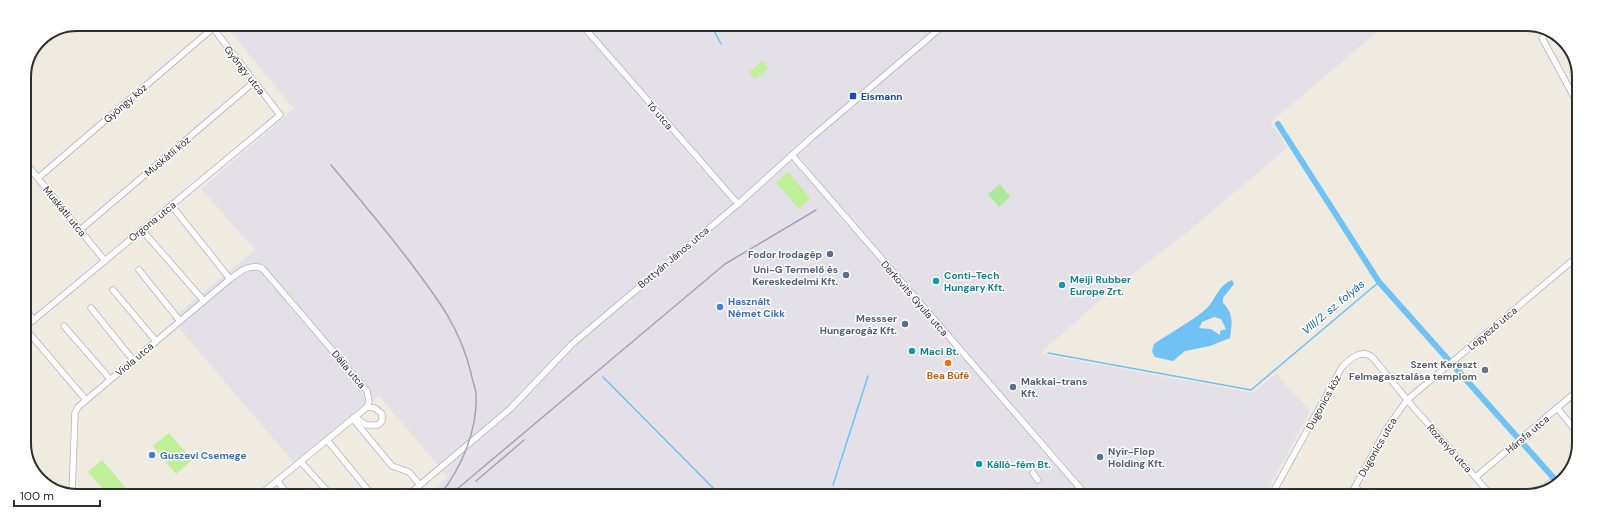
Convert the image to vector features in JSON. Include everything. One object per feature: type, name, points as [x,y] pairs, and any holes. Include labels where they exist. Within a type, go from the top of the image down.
[{"type":"street","name":"Gyöngy köz","points":[[38,178],[205,31]]},
{"type":"street","name":"Gyöngy utca","points":[[215,31],[280,115]]},
{"type":"street","name":"Tó utca","points":[[587,31],[738,204]]},
{"type":"street","name":"Bottyán János utca","points":[[415,489],[510,409],[572,344],[738,204],[792,155],[937,31]]},
{"type":"street","points":[[1546,35],[1542,38],[1572,93]]},
{"type":"street","name":"Muskátli köz","points":[[80,230],[254,82]]},
{"type":"street","name":"Orgona utca","points":[[31,322],[280,115]]},
{"type":"street","name":"Derkovits Gyula utca","points":[[792,155],[1081,489]]},
{"type":"street","name":"Muskátli utca","points":[[31,170],[105,261]]},
{"type":"street","points":[[172,206],[230,279]]},
{"type":"street","points":[[142,230],[204,301]]},
{"type":"street","name":"Legyező utca","points":[[1407,400],[1572,261]]},
{"type":"street","name":"Viola utca","points":[[72,489],[75,413],[78,407],[230,279],[247,267],[254,266],[262,268]]},
{"type":"street","name":"Dália utca","points":[[262,268],[367,391],[369,401],[367,407]]},
{"type":"street","points":[[139,270],[180,321]]},
{"type":"street","points":[[113,290],[156,341]]},
{"type":"street","points":[[91,308],[133,360]]},
{"type":"street","points":[[31,316],[34,320]]},
{"type":"street","points":[[64,326],[110,379]]},
{"type":"street","points":[[31,335],[86,400]]},
{"type":"street","name":"Dugonics köz","points":[[1275,489],[1342,367],[1353,358],[1362,353],[1369,355],[1407,400]]},
{"type":"street","name":"Hársfa utca","points":[[1476,477],[1572,395]]},
{"type":"street","name":"Rozsnyó utca","points":[[1407,400],[1486,489]]},
{"type":"street","name":"Dugonics utca","points":[[1354,488],[1387,428],[1407,400]]},
{"type":"street","points":[[267,489],[367,407],[375,408],[382,414],[382,421],[378,425],[366,425],[354,418]]},
{"type":"street","points":[[1557,408],[1572,426]]},
{"type":"street","points":[[354,418],[392,466],[409,472],[420,485]]},
{"type":"street","points":[[327,440],[368,489]]},
{"type":"street","points":[[301,462],[325,489]]},
{"type":"street","points":[[1033,473],[1038,480]]},
{"type":"street","points":[[277,481],[284,489]]},
{"type":"shaded area","points":[[230,31],[1378,31],[1271,122],[1287,148],[1185,234],[1107,294],[1041,354],[1253,393],[1276,374],[1310,411],[1269,489],[434,489],[448,477],[379,396],[296,465],[171,319],[255,250],[201,189],[294,109]]},
{"type":"green space","points":[[763,61],[769,68],[755,79],[749,72]]},
{"type":"green space","points":[[788,172],[810,198],[799,209],[776,182]]},
{"type":"green space","points":[[1000,184],[1010,197],[999,207],[988,194]]},
{"type":"green space","points":[[169,433],[192,460],[176,474],[153,446]]},
{"type":"green space","points":[[102,460],[127,489],[103,489],[88,472]]},
{"type":"water","points":[[1232,280],[1234,284],[1223,298],[1223,303],[1231,315],[1230,338],[1210,346],[1185,351],[1173,361],[1155,357],[1152,352],[1154,344],[1203,312],[1221,288]],"holes":[[[1214,317],[1221,319],[1226,329],[1220,331],[1220,335],[1211,329],[1199,328],[1202,322]]]},
{"type":"waterway","name":"VIII/2. sz. folyás","points":[[714,31],[721,44]]},
{"type":"waterway","name":"VIII/2. sz. folyás","points":[[1278,124],[1379,282],[1555,479]]},
{"type":"waterway","name":"VIII/2. sz. folyás","points":[[1048,353],[1251,390],[1379,282]]},
{"type":"waterway","points":[[833,485],[868,376]]},
{"type":"waterway","points":[[603,377],[714,489]]},
{"type":"railway","points":[[331,165],[410,262],[438,301],[461,341],[476,393],[476,407],[471,434],[462,460],[444,489]]},
{"type":"railway","points":[[457,489],[725,264],[816,210]]},
{"type":"railway","points":[[476,481],[524,440]]},
{"type":"place","name":"Eismann","points":[[853,96]]},
{"type":"place","name":"Fodor Irodagép","points":[[830,254]]},
{"type":"place","name":"Uni-G Termelő és Kereskedelmi Kft.","points":[[846,275]]},
{"type":"place","name":"Conti-Tech Hungary Kft.","points":[[936,281]]},
{"type":"place","name":"Meiji Rubber Europe Zrt.","points":[[1062,285]]},
{"type":"place","name":"Használt Német Cikk","points":[[720,307]]},
{"type":"place","name":"Messser Hungarogáz Kft.","points":[[905,324]]},
{"type":"place","name":"Maci Bt.","points":[[912,351]]},
{"type":"place","name":"Bea Büfé","points":[[948,363]]},
{"type":"place","name":"Szent Kereszt Felmagasztalása templom","points":[[1485,370]]},
{"type":"place","name":"Makkai-trans Kft.","points":[[1013,387]]},
{"type":"place","name":"Guszevi Csemege","points":[[152,455]]},
{"type":"place","name":"Nyír-Flop Holding Kft.","points":[[1100,457]]},
{"type":"place","name":"Kálló-fém Bt.","points":[[979,464]]}]
